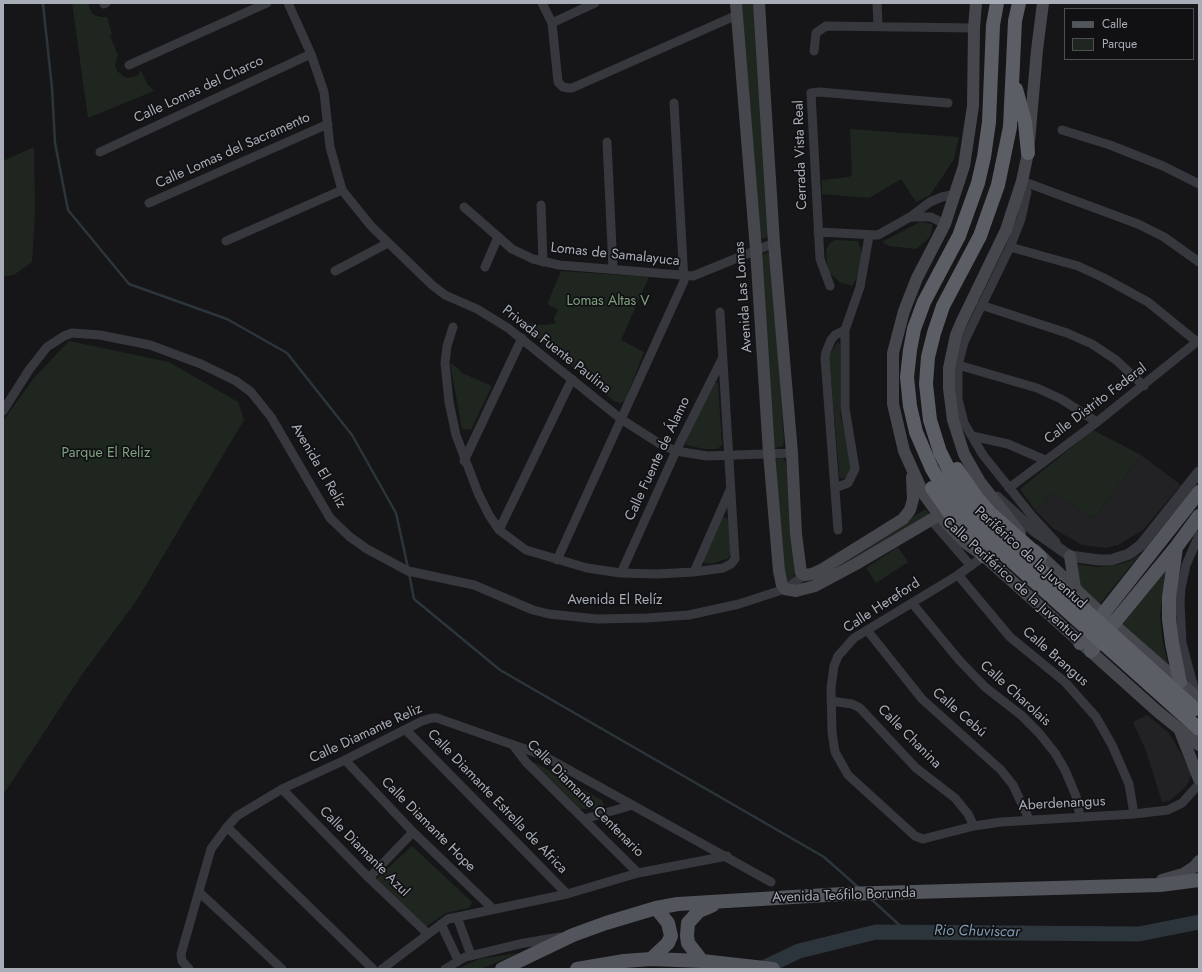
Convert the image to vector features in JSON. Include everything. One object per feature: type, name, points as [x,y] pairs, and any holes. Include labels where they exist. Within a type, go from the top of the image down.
[{"type":"highway","name":"Periférico de la Juventud","points":[[997,3],[993,25],[989,122],[984,157],[978,183],[959,236],[924,302],[914,329],[910,350],[907,377],[910,406],[916,432],[932,470],[952,491],[1197,704]]},
{"type":"highway","name":"Periférico de la Juventud","points":[[1019,3],[1015,21],[1010,127],[996,192],[980,236],[944,306],[934,333],[928,357],[926,384],[930,420],[952,491],[987,538],[1199,729]]},
{"type":"highway","points":[[1013,76],[1025,122],[1028,153]]},
{"type":"highway","points":[[930,420],[977,498],[1011,533],[1040,557]]},
{"type":"highway","points":[[916,432],[915,449],[935,494],[956,522],[976,542],[984,556]]},
{"type":"main road","points":[[759,3],[774,242],[792,453],[799,567],[801,572],[805,574],[812,574],[821,570],[903,519],[910,510],[913,499],[910,467]]},
{"type":"main road","name":"Calle Periférico de la Juventud","points":[[976,3],[974,28],[973,106],[964,166],[956,194],[944,224],[917,278],[904,311],[893,353],[893,404],[898,430],[910,467],[935,517],[964,542],[984,556],[1179,730],[1199,745]]},
{"type":"main road","points":[[1043,3],[1037,50],[1028,153],[1022,181],[1006,230],[956,335],[950,368],[949,388],[953,420],[964,454],[980,482],[1040,557],[1180,682],[1197,704]]},
{"type":"main road","name":"Avenida Las Lomas","points":[[736,9],[756,250],[769,453],[780,580],[785,589]]},
{"type":"main road","points":[[1086,647],[1108,619],[1199,492]]},
{"type":"main road","points":[[1108,619],[1177,546],[1199,516]]},
{"type":"main road","name":"Avenida El Relíz","points":[[785,589],[796,591],[815,586],[856,564],[935,517]]},
{"type":"main road","points":[[1177,546],[1169,598],[1169,618],[1173,651],[1180,682]]},
{"type":"main road","points":[[1070,556],[1075,588]]},
{"type":"main road","points":[[1179,730],[1199,779]]},
{"type":"main road","points":[[1110,886],[1173,877],[1194,867],[1199,861]]},
{"type":"main road","name":"Avenida Teófilo Borunda","points":[[502,969],[573,935],[606,923],[656,908],[722,901],[843,894],[1160,885],[1199,880]]},
{"type":"main road","points":[[702,961],[688,943],[688,923],[699,911],[722,901]]},
{"type":"main road","points":[[651,959],[668,943],[672,936],[668,923],[656,908]]},
{"type":"main road","points":[[577,969],[624,961],[651,959],[702,961],[773,969]]},
{"type":"street","points":[[129,66],[267,3]]},
{"type":"street","name":"Privada Fuente Paulina","points":[[288,3],[310,54],[324,92],[334,168],[342,190],[354,207],[426,280],[445,295],[493,318],[522,338],[621,419],[660,444],[676,451],[707,456],[792,453]]},
{"type":"street","points":[[542,3],[552,23],[558,82],[563,87],[572,88],[736,9]]},
{"type":"street","points":[[552,23],[595,3]]},
{"type":"street","points":[[877,3],[878,26]]},
{"type":"street","points":[[814,51],[816,33],[823,27],[878,26],[974,28]]},
{"type":"street","name":"Calle Lomas del Charco","points":[[100,152],[310,54]]},
{"type":"street","name":"Cerrada Vista Real","points":[[830,286],[820,259],[811,94],[819,92],[948,103]]},
{"type":"street","points":[[557,560],[683,286],[685,276],[674,103]]},
{"type":"street","name":"Calle Lomas del Sacramento","points":[[149,203],[328,124]]},
{"type":"street","points":[[1062,130],[1150,161],[1199,184]]},
{"type":"street","points":[[608,142],[613,269]]},
{"type":"street","points":[[1022,181],[1027,188],[1021,219],[1010,247],[980,305],[964,342],[958,365],[958,399],[964,423],[990,464],[1044,530],[1070,556]]},
{"type":"street","points":[[1022,181],[1138,224],[1164,237],[1199,262]]},
{"type":"street","points":[[226,241],[342,190]]},
{"type":"street","points":[[818,232],[869,236],[885,232],[936,199],[956,194]]},
{"type":"street","points":[[541,205],[543,262]]},
{"type":"street","name":"Lomas de Samalayuca","points":[[464,207],[498,238],[524,256],[543,262],[697,276],[774,242]]},
{"type":"street","points":[[910,217],[931,217],[944,224]]},
{"type":"street","points":[[835,488],[848,483],[855,469],[845,408],[845,330],[862,280],[869,236]]},
{"type":"street","points":[[485,267],[498,238]]},
{"type":"street","points":[[334,270],[388,243]]},
{"type":"street","points":[[1010,247],[1078,266],[1104,278],[1148,302],[1198,341]]},
{"type":"street","points":[[980,305],[1067,333],[1092,344],[1116,360],[1144,386]]},
{"type":"street","points":[[453,327],[446,355],[446,376],[456,435],[464,461],[488,515],[498,530],[526,550],[587,568],[621,573],[656,574],[694,572],[723,568],[732,564],[735,559],[720,312]]},
{"type":"street","points":[[838,530],[825,358],[831,340],[835,335],[845,330]]},
{"type":"street","name":"Avenida El Relíz","points":[[3,411],[29,370],[47,347],[64,336],[77,333],[100,335],[150,345],[201,364],[236,381],[251,392],[274,422],[330,518],[344,532],[367,548],[408,571],[474,585],[533,610],[549,614],[591,618],[647,618],[689,615],[739,604],[785,589]]},
{"type":"street","points":[[464,461],[522,338]]},
{"type":"street","name":"Calle Distrito Federal","points":[[1009,488],[1144,386],[1198,341]]},
{"type":"street","name":"Calle Fuente de Álamo","points":[[621,573],[676,451],[722,358]]},
{"type":"street","points":[[958,365],[1037,388],[1061,399],[1097,422]]},
{"type":"street","points":[[498,530],[572,379]]},
{"type":"street","points":[[972,436],[1008,444],[1045,460]]},
{"type":"street","points":[[980,482],[1033,530],[1070,556],[1111,560],[1135,550],[1150,536],[1199,472]]},
{"type":"street","points":[[694,572],[730,489]]},
{"type":"street","points":[[935,517],[971,566]]},
{"type":"street","points":[[1197,704],[1182,643],[1180,602],[1181,588],[1186,565],[1199,535]]},
{"type":"street","name":"Calle Hereford","points":[[917,838],[848,775],[840,763],[834,745],[831,701],[836,661],[854,638],[958,575],[984,556]]},
{"type":"street","points":[[785,589],[805,574]]},
{"type":"street","name":"Calle Brangus","points":[[958,575],[1010,637],[1065,682],[1096,717],[1112,745],[1129,784],[1134,814]]},
{"type":"street","name":"Calle Charolais","points":[[912,603],[959,660],[985,687],[1021,715],[1039,732],[1056,753],[1076,796],[1080,817]]},
{"type":"street","name":"Calle Cebú","points":[[867,630],[922,699],[1001,770],[1013,785],[1029,819]]},
{"type":"street","name":"Calle Chanina","points":[[831,701],[852,704],[860,708],[916,768],[955,798],[968,814],[974,826]]},
{"type":"street","name":"Calle Diamante Reliz","points":[[189,969],[183,963],[182,954],[211,849],[227,826],[237,816],[282,789],[345,760],[422,721],[437,718],[542,755],[727,856],[771,882]]},
{"type":"street","name":"Calle Diamante Estrella de Africa","points":[[406,730],[567,894]]},
{"type":"street","name":"Calle Diamante Centenario","points":[[513,745],[526,762],[638,873]]},
{"type":"street","name":"Calle Diamante Hope","points":[[345,760],[413,832],[493,909]]},
{"type":"street","name":"Aberdenangus","points":[[917,838],[926,839],[974,826],[1029,819],[1134,814],[1168,810],[1175,808],[1199,784]]},
{"type":"street","name":"Calle Diamante Azul","points":[[282,789],[369,878],[428,934]]},
{"type":"street","points":[[584,819],[633,805]]},
{"type":"street","points":[[227,826],[373,969]]},
{"type":"street","points":[[369,878],[413,832]]},
{"type":"street","points":[[382,969],[448,919],[567,894],[638,873],[727,856]]},
{"type":"street","points":[[199,892],[282,969]]},
{"type":"street","points":[[457,917],[471,955]]},
{"type":"street","points":[[441,924],[458,960]]},
{"type":"street","points":[[444,969],[458,960],[471,955],[519,944],[573,935]]},
{"type":"shaded area","points":[[1141,455],[1181,485],[1143,530],[1118,545],[1106,548],[1082,545],[1054,529],[1035,510],[1052,492],[1094,518]]},
{"type":"shaded area","points":[[1147,715],[1169,733],[1192,773],[1187,785],[1170,801],[1162,802],[1146,751],[1133,722]]},
{"type":"green space","points":[[72,3],[88,3],[92,14],[100,17],[107,17],[112,34],[110,36],[118,55],[115,65],[117,71],[126,78],[134,77],[139,74],[141,70],[147,84],[154,91],[88,118]]},
{"type":"green space","points":[[742,3],[755,3],[769,236],[763,239],[760,237]]},
{"type":"green space","points":[[850,129],[959,137],[954,159],[939,182],[930,195],[916,202],[901,179],[869,198],[822,194],[822,180],[849,177],[852,174]]},
{"type":"green space","points":[[34,147],[35,213],[32,262],[14,275],[3,276],[3,161]]},
{"type":"green space","points":[[920,222],[932,224],[932,228],[930,237],[916,249],[889,246],[882,242]]},
{"type":"green space","points":[[835,240],[858,241],[861,249],[861,271],[852,286],[839,282],[835,277],[828,273],[826,250],[829,244]]},
{"type":"green space","points":[[768,252],[771,253],[772,257],[784,442],[783,446],[775,448],[773,444],[762,255]]},
{"type":"green space","name":"Lomas Altas V","points":[[561,271],[649,277],[621,340],[644,352],[625,401],[620,403],[614,401],[509,314],[515,313],[530,323],[544,325],[556,323],[554,318],[558,310],[547,304]]},
{"type":"green space","name":"Parque El Reliz","points":[[69,341],[169,362],[238,402],[244,420],[137,600],[81,676],[3,795],[3,421],[34,378]]},
{"type":"green space","points":[[838,342],[840,345],[840,412],[852,465],[847,477],[843,479],[839,477],[829,355]]},
{"type":"green space","points":[[450,363],[458,368],[462,373],[492,386],[471,430],[462,429]]},
{"type":"green space","points":[[714,383],[718,383],[722,445],[717,449],[704,449],[686,445],[686,441]]},
{"type":"green space","points":[[1093,430],[1141,455],[1094,518],[1052,492],[1035,510],[1020,489]]},
{"type":"green space","points":[[778,458],[783,458],[786,463],[795,572],[793,578],[787,581],[783,580],[775,460]]},
{"type":"green space","points":[[924,510],[927,510],[929,515],[822,580],[816,577]]},
{"type":"green space","points":[[725,517],[729,522],[731,552],[729,558],[711,564],[704,563],[703,560],[720,519]]},
{"type":"green space","points":[[898,547],[908,562],[876,583],[866,568]]},
{"type":"green space","points":[[1142,552],[1098,606],[1079,586],[1072,561],[1081,565],[1098,567],[1117,565],[1132,560]]},
{"type":"green space","points":[[1167,560],[1160,616],[1162,638],[1168,664],[1119,623]]},
{"type":"green space","points":[[534,762],[602,800],[604,805],[600,809],[577,809],[532,766]]},
{"type":"green space","points":[[412,846],[472,902],[469,908],[446,913],[424,928],[375,880]]},
{"type":"green space","points":[[519,953],[481,969],[457,969],[479,959]]},
{"type":"waterway","points":[[41,3],[43,4],[52,88],[55,143],[68,210],[129,284],[227,319],[287,353],[352,435],[396,513],[408,568]]},
{"type":"waterway","points":[[409,573],[414,599],[500,670],[824,857],[859,888]]},
{"type":"waterway","points":[[870,898],[907,932]]},
{"type":"waterway","name":"Rio Chuviscar","points":[[761,969],[799,951],[876,932],[1139,934],[1199,922]]}]
